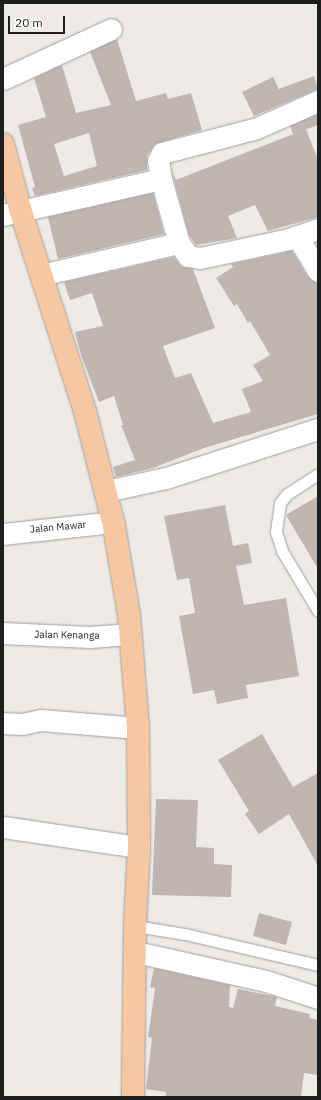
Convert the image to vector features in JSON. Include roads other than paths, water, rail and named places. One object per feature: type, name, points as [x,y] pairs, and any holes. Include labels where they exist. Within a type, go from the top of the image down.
[{"type":"main road","points":[[3,144],[12,213],[41,274],[86,415],[106,491],[113,522],[130,634],[138,728],[139,847],[135,926],[136,952],[132,1097]]},
{"type":"street","points":[[3,79],[111,29]]},
{"type":"street","points":[[318,101],[257,128],[162,153],[158,161],[161,179],[179,243],[184,254],[200,258],[297,236],[318,229]]},
{"type":"street","points":[[12,213],[161,179]]},
{"type":"street","points":[[297,236],[318,271]]},
{"type":"street","points":[[41,274],[179,243]]},
{"type":"street","points":[[106,491],[166,478],[318,429]]},
{"type":"street","name":"Jalan Mawar","points":[[3,534],[113,522]]},
{"type":"street","name":"Jalan Kenanga","points":[[3,633],[90,636],[130,634]]},
{"type":"street","points":[[3,723],[22,724],[41,720],[138,728]]},
{"type":"street","points":[[3,827],[139,847]]},
{"type":"street","points":[[136,952],[266,981],[318,998]]},
{"type":"lane","points":[[318,474],[287,494],[280,503],[276,532],[282,551],[318,611]]},
{"type":"lane","points":[[135,926],[185,934],[318,965]]}]
